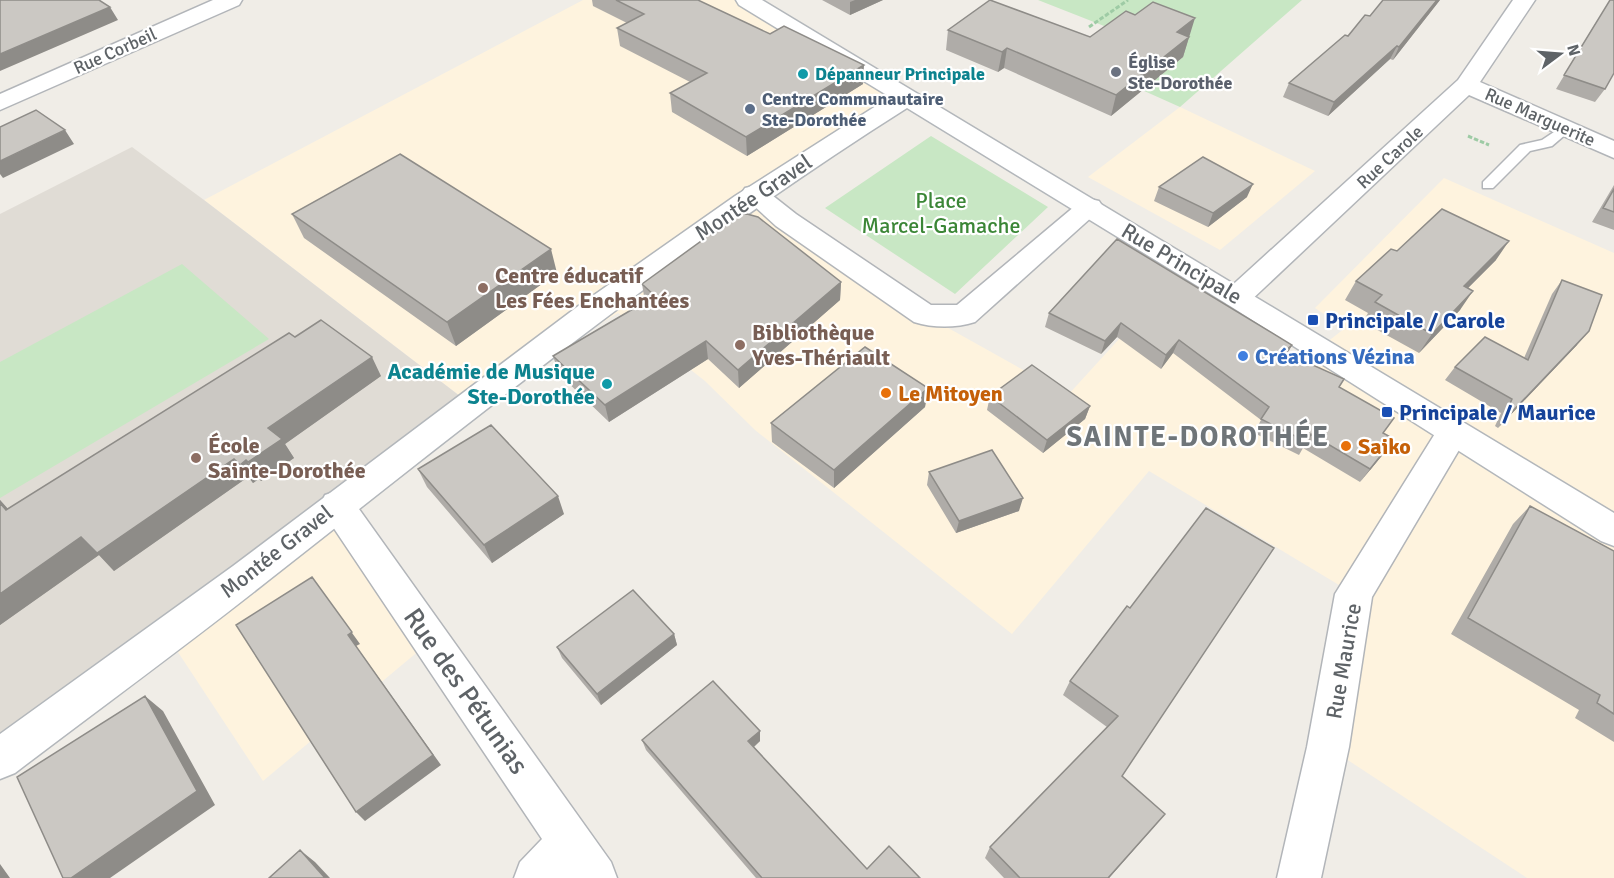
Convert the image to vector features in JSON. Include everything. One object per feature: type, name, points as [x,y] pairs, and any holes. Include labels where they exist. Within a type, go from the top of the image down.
[{"type":"street","name":"Rue Corbeil","points":[[0,103],[231,0]]},
{"type":"street","name":"Rue Principale","points":[[747,0],[1237,297],[1614,531]]},
{"type":"street","name":"Rue Carole","points":[[1237,297],[1466,85],[1524,0]]},
{"type":"street","name":"Rue Marguerite","points":[[1466,85],[1614,150]]},
{"type":"street","name":"Montée Gravel","points":[[0,759],[277,552],[601,302],[754,194],[907,97]]},
{"type":"street","points":[[754,194],[786,220],[925,315],[964,315],[1090,207]]},
{"type":"street","name":"Rue Maurice","points":[[1299,878],[1328,747],[1354,594],[1453,432]]},
{"type":"street","name":"Rue des Pétunias","points":[[337,505],[595,878]]},
{"type":"street","points":[[536,878],[569,842]]},
{"type":"lane","points":[[1488,185],[1525,148],[1547,143],[1566,128]]},
{"type":"path","points":[[1089,27],[1128,0]]},
{"type":"path","points":[[1468,136],[1476,140]]},
{"type":"shaded area","points":[[583,0],[747,0],[907,97],[755,194],[925,315],[1068,395],[1171,282],[1302,362],[1345,328],[1315,308],[1444,178],[1614,253],[1614,878],[1527,878],[1328,747],[1354,594],[1149,471],[1012,634],[755,430],[705,381],[618,313],[469,403],[204,200]]},
{"type":"shaded area","points":[[1180,107],[1315,171],[1220,250],[1088,177]]},
{"type":"shaded area","name":"École Sainte-Dorothée","points":[[132,147],[469,403],[0,750],[0,214]]},
{"type":"shaded area","points":[[337,505],[439,634],[263,781],[170,640]]},
{"type":"green space","points":[[1038,0],[1302,0],[1180,107],[1142,90],[1183,57]]},
{"type":"green space","name":"Place Marcel-Gamache","points":[[931,136],[1048,207],[955,294],[825,208]]},
{"type":"green space","points":[[182,264],[269,339],[0,498],[0,362]]},
{"type":"building","points":[[0,0],[99,0],[110,7],[0,54]]},
{"type":"building","points":[[616,0],[698,0],[770,34],[784,26],[864,65],[746,137],[670,93],[707,73],[617,28],[644,14]]},
{"type":"building","points":[[990,0],[1090,37],[1126,11],[1135,15],[1153,2],[1195,18],[1177,32],[1189,37],[1116,95],[1007,48],[1002,52],[948,30]]},
{"type":"building","points":[[1383,0],[1437,0],[1399,47],[1397,46],[1334,102],[1289,83],[1345,35],[1348,36],[1365,15],[1370,16]]},
{"type":"building","points":[[1610,0],[1614,0],[1614,73],[1605,89],[1564,75]]},
{"type":"building","points":[[36,110],[65,130],[0,161],[0,127]]},
{"type":"building","points":[[400,154],[551,249],[447,322],[292,214]]},
{"type":"building","points":[[1203,157],[1253,184],[1213,213],[1159,187]]},
{"type":"building","points":[[1614,189],[1614,212],[1603,208]]},
{"type":"building","points":[[1442,209],[1509,241],[1464,286],[1473,291],[1432,334],[1375,302],[1382,295],[1356,281],[1391,249],[1397,251]]},
{"type":"building","points":[[747,214],[758,217],[841,282],[738,370],[706,341],[605,405],[553,356],[655,296],[642,284],[737,215]]},
{"type":"building","points":[[1117,239],[1292,345],[1284,352],[1344,379],[1339,387],[1394,418],[1383,433],[1394,439],[1370,469],[1311,434],[1307,442],[1261,419],[1269,407],[1179,340],[1166,355],[1121,323],[1105,341],[1049,313]]},
{"type":"building","points":[[1562,280],[1602,295],[1589,331],[1509,415],[1506,413],[1512,399],[1455,367],[1485,337],[1528,360]]},
{"type":"building","name":"École Sainte-Dorothée","points":[[321,320],[372,357],[268,428],[282,439],[248,462],[246,460],[240,465],[234,459],[97,553],[81,537],[0,594],[0,503],[6,510],[289,333],[295,337]]},
{"type":"building","points":[[865,347],[928,388],[834,470],[771,423]]},
{"type":"building","points":[[1032,365],[1090,406],[1047,440],[990,396]]},
{"type":"building","points":[[491,425],[558,496],[484,545],[418,469]]},
{"type":"building","points":[[992,450],[1023,498],[959,521],[929,472]]},
{"type":"building","points":[[1530,506],[1614,551],[1614,714],[1597,703],[1600,695],[1468,618]]},
{"type":"building","points":[[1206,508],[1274,548],[1122,776],[1165,814],[1108,878],[1020,878],[990,847],[1118,716],[1070,681],[1127,606],[1130,608]]},
{"type":"building","points":[[312,577],[352,632],[348,635],[433,755],[356,812],[236,625]]},
{"type":"building","points":[[633,590],[674,634],[597,694],[557,647]]},
{"type":"building","points":[[713,681],[760,731],[748,741],[867,869],[889,846],[920,878],[762,878],[642,740]]},
{"type":"building","points":[[145,696],[197,791],[71,878],[63,878],[17,777]]},
{"type":"building","points":[[300,850],[325,878],[269,878]]},
{"type":"place","name":"Église Ste-Dorothée","points":[[1116,72]]},
{"type":"place","name":"Dépanneur Principale","points":[[803,74]]},
{"type":"place","name":"Centre Communautaire Ste-Dorothée","points":[[750,109]]},
{"type":"place","name":"Centre éducatif Les Fées Enchantées","points":[[483,288]]},
{"type":"place","name":"Principale / Carole","points":[[1313,320]]},
{"type":"place","name":"Bibliothèque Yves-Thériault","points":[[740,345]]},
{"type":"place","name":"Créations Vézina","points":[[1243,356]]},
{"type":"place","name":"Académie de Musique Ste-Dorothée","points":[[607,384]]},
{"type":"place","name":"Le Mitoyen","points":[[886,393]]},
{"type":"place","name":"Principale / Maurice","points":[[1387,412]]},
{"type":"place","name":"Saiko","points":[[1346,446]]},
{"type":"place","name":"École Sainte-Dorothée","points":[[196,458]]},
{"type":"district","name":"SAINTE-DOROTHÉE","points":[[1198,436]]}]
